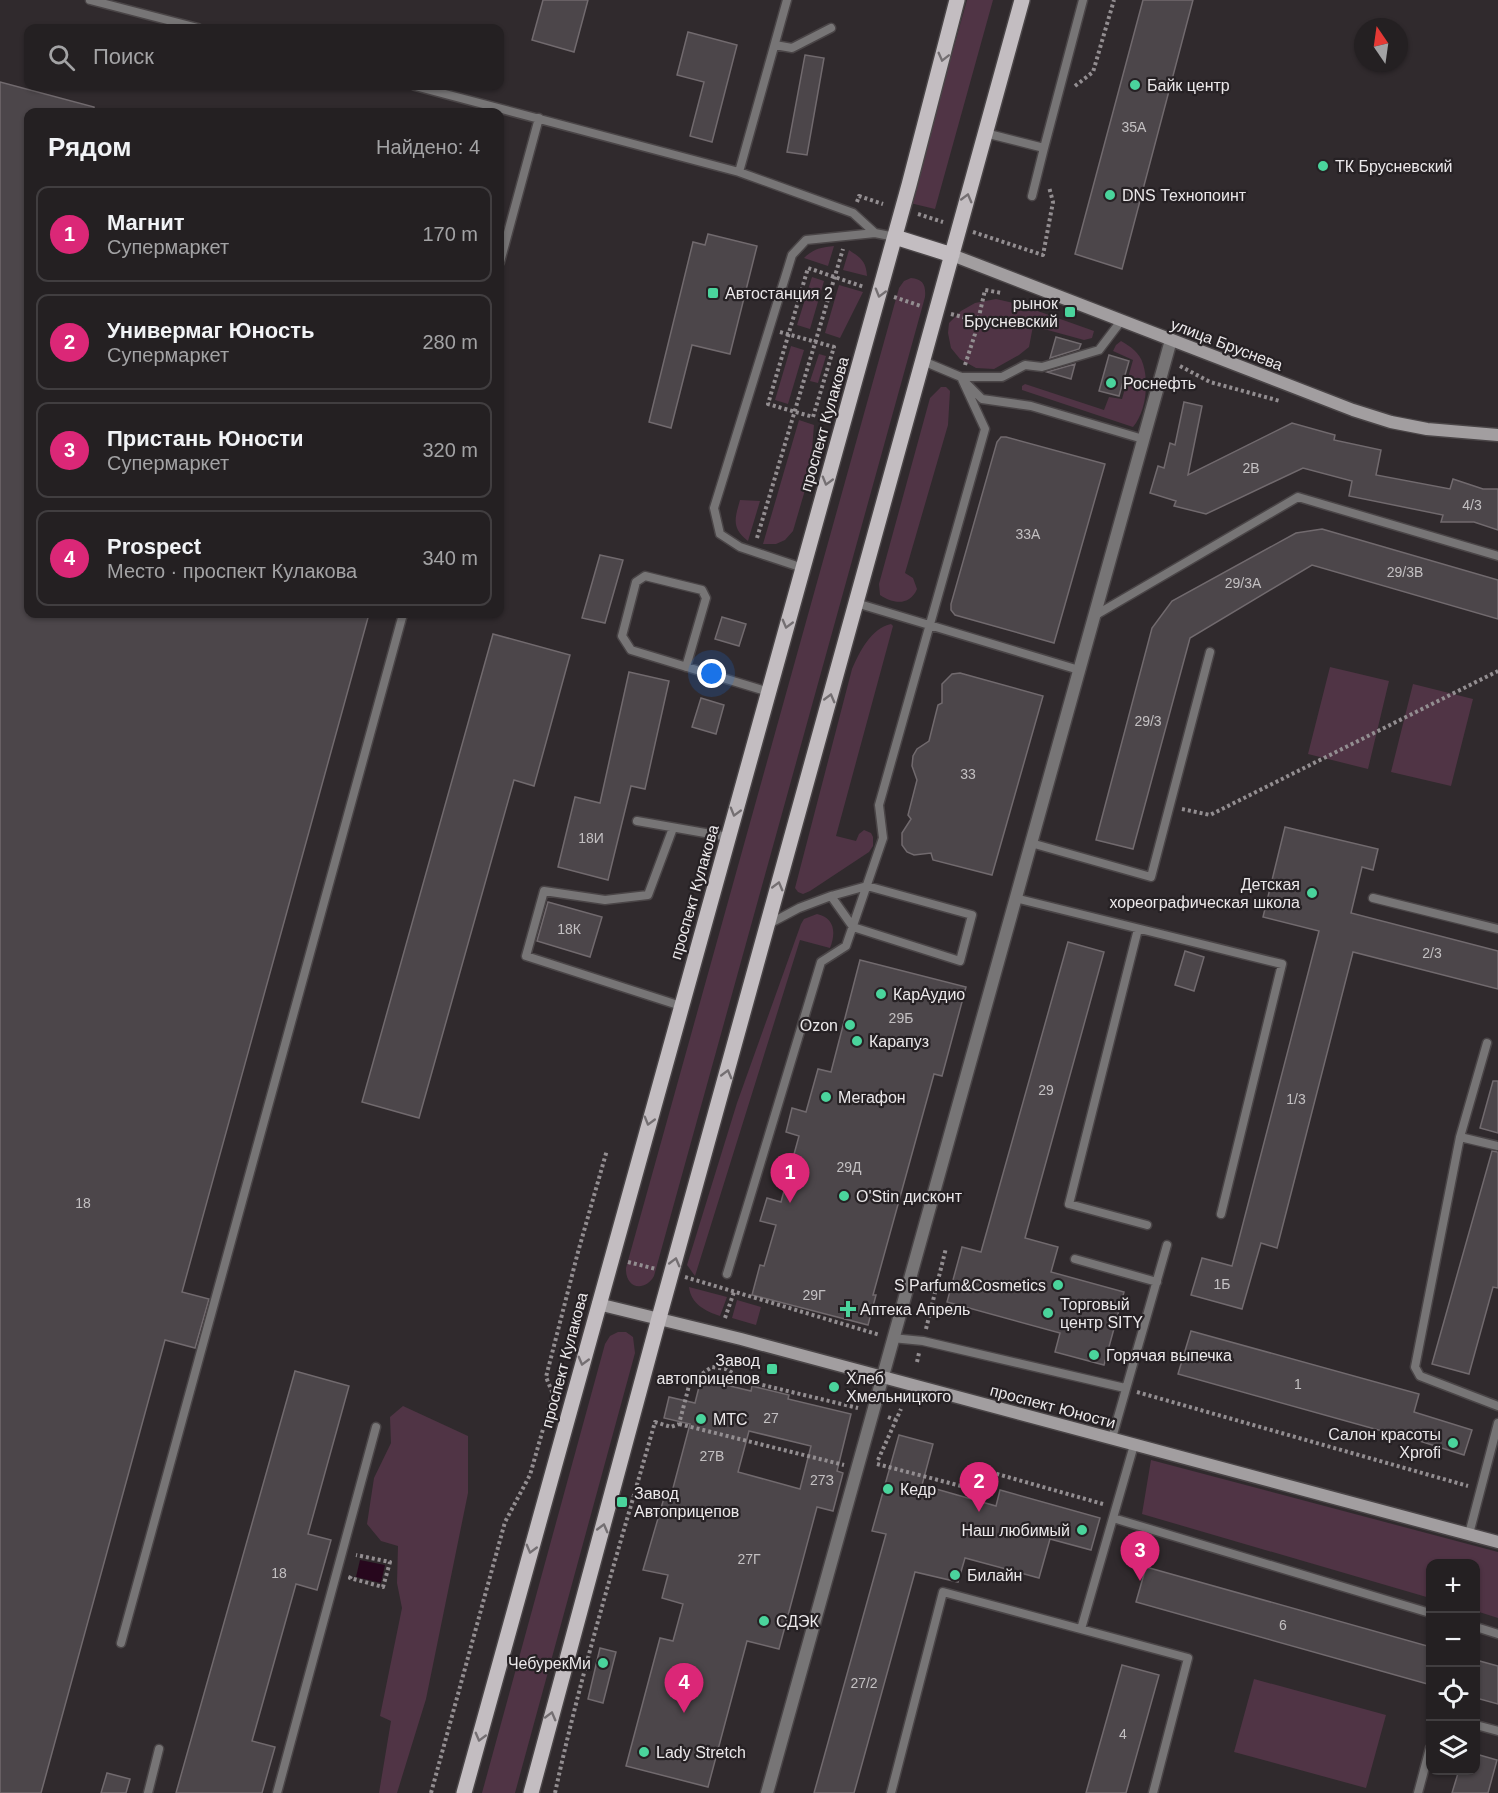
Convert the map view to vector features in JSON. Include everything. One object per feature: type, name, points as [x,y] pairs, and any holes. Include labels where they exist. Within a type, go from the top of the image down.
[{"type":"main road","name":"проспект Кулакова","points":[[464,1793],[895,237],[957,0]]},
{"type":"main road","points":[[531,1793],[659,1318],[1022,0]]},
{"type":"main road","points":[[895,237],[952,255]]},
{"type":"main road","name":"улица Бруснева","points":[[952,255],[1353,411],[1427,429],[1498,435]]},
{"type":"main road","name":"проспект Юности","points":[[598,1304],[659,1318],[1498,1542]]},
{"type":"street","points":[[767,1793],[1171,340]]},
{"type":"lane","points":[[90,0],[183,24]]},
{"type":"lane","points":[[739,172],[787,0]]},
{"type":"lane","points":[[1032,196],[1083,0]]},
{"type":"lane","points":[[775,45],[792,48],[831,28]]},
{"type":"lane","points":[[430,90],[500,108]]},
{"type":"lane","points":[[504,109],[739,172],[853,213],[875,232]]},
{"type":"lane","points":[[504,247],[539,118]]},
{"type":"lane","points":[[985,133],[1044,148]]},
{"type":"lane","points":[[803,568],[740,547],[720,534],[714,508],[792,255],[806,240],[875,232],[895,237]]},
{"type":"lane","points":[[923,361],[961,377],[1002,377],[1025,366],[1042,367],[1099,350],[1121,321]]},
{"type":"lane","points":[[961,377],[982,399],[1032,406],[1143,439]]},
{"type":"lane","points":[[727,1274],[821,962],[846,946],[883,838],[879,805],[986,429],[961,377]]},
{"type":"lane","points":[[1094,616],[1298,497],[1498,556]]},
{"type":"lane","points":[[686,667],[706,598],[702,590],[645,576],[636,582],[622,636],[631,650],[768,693]]},
{"type":"lane","points":[[856,603],[1079,670]]},
{"type":"lane","points":[[121,1643],[402,618]]},
{"type":"lane","points":[[1031,843],[1151,877],[1210,652]]},
{"type":"lane","points":[[637,821],[728,837]]},
{"type":"lane","points":[[673,828],[648,895],[605,900],[544,891],[526,956],[681,1006]]},
{"type":"lane","points":[[768,925],[799,908],[831,896],[867,886],[972,915],[960,961],[853,927],[831,896]]},
{"type":"lane","points":[[1015,898],[1282,964],[1221,1214]]},
{"type":"lane","points":[[1373,898],[1498,929]]},
{"type":"lane","points":[[1137,929],[1069,1204],[1147,1225]]},
{"type":"lane","points":[[1487,1043],[1460,1137],[1415,1367],[1420,1376],[1498,1406]]},
{"type":"lane","points":[[1460,1137],[1498,1146]]},
{"type":"lane","points":[[1112,1438],[1167,1245]]},
{"type":"lane","points":[[1075,1259],[1157,1282]]},
{"type":"lane","points":[[892,1338],[923,1341],[1125,1389]]},
{"type":"lane","points":[[1469,1534],[1498,1424]]},
{"type":"lane","points":[[277,1793],[376,1427]]},
{"type":"lane","points":[[1080,1629],[1134,1445]]},
{"type":"lane","points":[[1113,1518],[1426,1612]]},
{"type":"lane","points":[[891,1793],[943,1592],[1188,1658],[1153,1793]]},
{"type":"lane","points":[[1480,1628],[1498,1634]]},
{"type":"lane","points":[[1480,1726],[1498,1731]]},
{"type":"lane","points":[[148,1793],[159,1749]]},
{"type":"lane","points":[[1418,1793],[1426,1765]]},
{"type":"path","points":[[1071,89],[1093,72],[1114,0]]},
{"type":"path","points":[[972,232],[1043,255],[1053,202],[1048,184]]},
{"type":"path","points":[[853,213],[859,196],[883,204]]},
{"type":"path","points":[[917,214],[943,222]]},
{"type":"path","points":[[755,542],[847,235]]},
{"type":"path","points":[[770,329],[788,334],[815,342],[834,347],[813,417],[768,404],[788,334],[808,268]]},
{"type":"path","points":[[961,377],[975,334],[985,290]]},
{"type":"path","points":[[1169,807],[1210,815],[1498,671]]},
{"type":"path","points":[[430,1793],[505,1522],[530,1475],[553,1394],[546,1377],[607,1150]]},
{"type":"path","points":[[917,1362],[946,1248]]},
{"type":"path","points":[[627,1262],[656,1269]]},
{"type":"path","points":[[682,1276],[892,1338]]},
{"type":"path","points":[[725,1318],[734,1292]]},
{"type":"path","points":[[679,1424],[690,1382],[712,1367],[726,1369],[746,1381],[872,1411],[896,1420]]},
{"type":"path","points":[[1125,1389],[1481,1489]]},
{"type":"path","points":[[877,1464],[901,1408]]},
{"type":"path","points":[[555,1793],[590,1652],[655,1422],[670,1427],[679,1424],[857,1468],[877,1464],[984,1492],[990,1473],[1116,1507]]},
{"type":"path","points":[[356,1554],[390,1562],[383,1587],[350,1578],[353,1566],[356,1554]]},
{"type":"path","points":[[339,1563],[353,1566]]},
{"type":"shaded area","points":[[967,0],[993,0],[935,209],[910,203]]},
{"type":"shaded area","points":[[834,246],[828,266],[804,258],[818,249]]},
{"type":"shaded area","points":[[849,250],[862,260],[867,276],[843,270]]},
{"type":"shaded area","points":[[812,277],[824,281],[810,329],[797,325]]},
{"type":"shaded area","points":[[911,278],[923,283],[925,297],[654,1276],[646,1284],[636,1286],[629,1280],[626,1268],[899,288],[904,281]]},
{"type":"shaded area","points":[[839,285],[863,292],[840,338],[825,333]]},
{"type":"shaded area","points":[[996,299],[1018,304],[1094,331],[1092,338],[1084,340],[1033,326],[1029,347],[1019,355],[994,369],[976,368],[960,359],[951,348],[949,323],[961,311],[975,303]]},
{"type":"shaded area","points":[[1121,341],[1137,353],[1142,360],[1145,372],[1145,397],[1141,414],[1133,427],[1022,390],[1025,384],[1104,410],[1109,397],[1122,399],[1133,360],[1113,351]]},
{"type":"shaded area","points":[[791,346],[804,350],[788,404],[775,400]]},
{"type":"shaded area","points":[[819,354],[826,356],[818,383],[810,381]]},
{"type":"shaded area","points":[[941,387],[946,387],[950,391],[948,425],[905,573],[913,578],[917,589],[914,595],[906,601],[896,602],[880,595],[879,584],[930,398]]},
{"type":"shaded area","points":[[799,420],[814,425],[810,473],[793,531],[785,540],[776,544],[763,544]]},
{"type":"shaded area","points":[[740,500],[760,501],[748,541],[739,532],[736,522]]},
{"type":"shaded area","points":[[891,624],[893,626],[836,836],[856,841],[864,830],[871,833],[873,846],[869,852],[803,894],[795,888],[852,669],[862,649],[877,630]]},
{"type":"shaded area","points":[[1330,667],[1389,681],[1368,769],[1308,754]]},
{"type":"shaded area","points":[[1413,684],[1473,699],[1451,786],[1391,772]]},
{"type":"shaded area","points":[[817,914],[831,923],[833,932],[830,948],[800,940],[695,1276],[687,1265],[737,1103],[801,924],[804,919]]},
{"type":"shaded area","points":[[689,1287],[727,1297],[720,1316],[700,1306],[690,1293]]},
{"type":"shaded area","points":[[737,1300],[761,1307],[756,1325],[732,1318]]},
{"type":"shaded area","points":[[618,1332],[626,1332],[633,1337],[635,1353],[515,1793],[482,1793],[605,1344],[610,1336]]},
{"type":"shaded area","points":[[403,1406],[468,1436],[468,1493],[426,1699],[397,1793],[379,1793],[391,1721],[380,1716],[402,1608],[397,1583],[398,1546],[381,1541],[367,1524],[374,1478],[391,1443],[390,1417]]},
{"type":"shaded area","points":[[1151,1460],[1498,1552],[1498,1618],[1480,1612],[1480,1559],[1426,1559],[1426,1597],[1142,1514]]},
{"type":"shaded area","points":[[360,1560],[385,1565],[381,1583],[356,1577]]},
{"type":"shaded area","points":[[1254,1679],[1386,1715],[1366,1788],[1234,1752]]},
{"type":"building","points":[[543,0],[588,0],[574,52],[532,40]]},
{"type":"building","points":[[1143,0],[1193,0],[1122,269],[1075,254]]},
{"type":"building","points":[[688,32],[737,45],[712,142],[690,136],[704,82],[677,75]]},
{"type":"building","points":[[805,55],[824,58],[807,155],[787,152]]},
{"type":"building","points":[[0,82],[94,107],[24,108],[24,618],[368,618],[182,1292],[209,1299],[195,1348],[165,1340],[41,1793],[0,1793]]},
{"type":"building","name":"Автостанция 2","points":[[708,234],[757,246],[730,354],[692,345],[671,428],[649,422],[693,242],[705,245]]},
{"type":"building","points":[[1056,337],[1081,344],[1079,349],[1050,358]]},
{"type":"building","points":[[1109,355],[1129,361],[1119,396],[1099,391]]},
{"type":"building","points":[[1075,364],[1071,379],[1047,372]]},
{"type":"building","points":[[1184,402],[1202,406],[1188,475],[1292,423],[1335,435],[1334,440],[1381,450],[1376,475],[1450,489],[1453,479],[1483,489],[1498,489],[1498,530],[1474,522],[1441,522],[1443,515],[1349,496],[1352,481],[1303,468],[1206,514],[1174,506],[1176,501],[1150,493],[1158,466],[1164,468],[1170,443],[1175,445]]},
{"type":"building","points":[[1001,437],[1105,464],[1054,643],[955,615],[951,610],[997,442]]},
{"type":"building","points":[[1322,529],[1498,580],[1498,619],[1312,565],[1190,638],[1133,849],[1096,840],[1152,628],[1172,601],[1296,533]]},
{"type":"building","points":[[600,555],[623,560],[605,623],[582,618]]},
{"type":"building","points":[[722,617],[746,624],[739,646],[715,639]]},
{"type":"building","points":[[493,634],[570,655],[534,786],[514,780],[419,1118],[362,1102]]},
{"type":"building","points":[[629,672],[669,681],[645,789],[631,786],[608,880],[558,867],[575,797],[600,803]]},
{"type":"building","points":[[960,673],[1043,696],[992,875],[933,860],[931,853],[914,855],[907,852],[902,845],[902,833],[911,819],[908,815],[917,780],[912,766],[913,756],[917,749],[929,741],[938,705],[942,703],[942,684],[952,674]]},
{"type":"building","points":[[701,698],[724,705],[716,734],[692,727]]},
{"type":"building","points":[[1285,827],[1378,849],[1373,870],[1362,867],[1351,913],[1498,951],[1498,989],[1353,952],[1277,1248],[1261,1243],[1242,1309],[1191,1295],[1202,1258],[1232,1266],[1319,931],[1263,917]]},
{"type":"building","points":[[548,902],[602,917],[590,957],[537,941]]},
{"type":"building","points":[[1068,942],[1104,952],[1025,1238],[1058,1247],[1051,1272],[1124,1292],[1104,1365],[1055,1352],[1060,1333],[947,1302],[962,1247],[981,1252]]},
{"type":"building","points":[[1185,951],[1204,957],[1194,991],[1175,985]]},
{"type":"building","points":[[860,960],[966,987],[942,1076],[934,1074],[873,1295],[876,1295],[868,1325],[752,1295],[760,1265],[764,1266],[776,1225],[760,1221],[767,1198],[781,1202],[799,1136],[786,1132],[792,1108],[806,1112],[818,1069],[831,1072]]},
{"type":"building","points":[[1493,1081],[1498,1081],[1498,1133],[1480,1128]]},
{"type":"building","points":[[1492,1151],[1498,1152],[1498,1288],[1493,1287],[1469,1374],[1432,1364]]},
{"type":"building","points":[[1191,1331],[1419,1394],[1414,1412],[1472,1430],[1464,1455],[1178,1374]]},
{"type":"building","points":[[295,1371],[349,1386],[308,1534],[331,1540],[317,1590],[296,1584],[252,1741],[275,1747],[262,1793],[176,1793]]},
{"type":"building","points":[[701,1379],[751,1391],[752,1386],[789,1395],[788,1399],[851,1414],[837,1471],[843,1473],[833,1511],[817,1507],[779,1649],[747,1641],[708,1787],[626,1766],[660,1638],[673,1641],[683,1604],[662,1598],[668,1575],[643,1570],[666,1491],[672,1492],[690,1424],[664,1418],[669,1397],[695,1403]],"holes":[[[749,1431],[811,1446],[800,1489],[738,1472]]]},
{"type":"building","points":[[899,1435],[933,1444],[922,1485],[996,1506],[1000,1490],[1100,1518],[1091,1550],[1050,1539],[1039,1578],[965,1558],[958,1582],[915,1572],[854,1793],[814,1793],[886,1534],[872,1531]]},
{"type":"building","points":[[1146,1567],[1426,1646],[1426,1684],[1136,1602]]},
{"type":"building","points":[[600,1648],[616,1652],[603,1703],[588,1699]]},
{"type":"building","points":[[1480,1661],[1498,1666],[1498,1704],[1480,1699]]},
{"type":"building","points":[[1122,1665],[1159,1675],[1126,1793],[1086,1793]]},
{"type":"building","points":[[1480,1755],[1497,1760],[1488,1793],[1452,1793],[1457,1775],[1480,1775]]},
{"type":"building","points":[[107,1773],[130,1779],[126,1793],[101,1793]]},
{"type":"place","name":"Байк центр","points":[[1135,85]]},
{"type":"place","name":"ТК Брусневский","points":[[1323,166]]},
{"type":"place","name":"DNS Технопоинт","points":[[1110,195]]},
{"type":"place","name":"Автостанция 2","points":[[713,293]]},
{"type":"place","name":"рынок Брусневский","points":[[1070,312]]},
{"type":"place","name":"Роснефть","points":[[1111,383]]},
{"type":"place","name":"Детская хореографическая школа","points":[[1312,893]]},
{"type":"place","name":"КарАудио","points":[[881,994]]},
{"type":"place","name":"Ozon","points":[[850,1025]]},
{"type":"place","name":"Карапуз","points":[[857,1041]]},
{"type":"place","name":"Мегафон","points":[[826,1097]]},
{"type":"place","name":"O'Stin дисконт","points":[[844,1196]]},
{"type":"place","name":"Магнит","points":[[790,1203]]},
{"type":"place","name":"S Parfum&Cosmetics","points":[[1058,1285]]},
{"type":"place","name":"Аптека Апрель","points":[[848,1309]]},
{"type":"place","name":"Торговый центр SITY","points":[[1048,1313]]},
{"type":"place","name":"Горячая выпечка","points":[[1094,1355]]},
{"type":"place","name":"Завод автоприцепов","points":[[772,1369]]},
{"type":"place","name":"Хлеб Хмельницкого","points":[[834,1387]]},
{"type":"place","name":"МТС","points":[[701,1419]]},
{"type":"place","name":"Салон красоты Xprofi","points":[[1453,1443]]},
{"type":"place","name":"Кедр","points":[[888,1489]]},
{"type":"place","name":"Завод Автоприцепов","points":[[622,1502]]},
{"type":"place","name":"Универмаг Юность","points":[[979,1512]]},
{"type":"place","name":"Наш любимый","points":[[1082,1530]]},
{"type":"place","name":"Билайн","points":[[955,1575]]},
{"type":"place","name":"Пристань Юности","points":[[1140,1581]]},
{"type":"place","name":"СДЭК","points":[[764,1621]]},
{"type":"place","name":"ЧебурекМи","points":[[603,1663]]},
{"type":"place","name":"Prospect","points":[[684,1713]]},
{"type":"place","name":"Lady Stretch","points":[[644,1752]]}]
